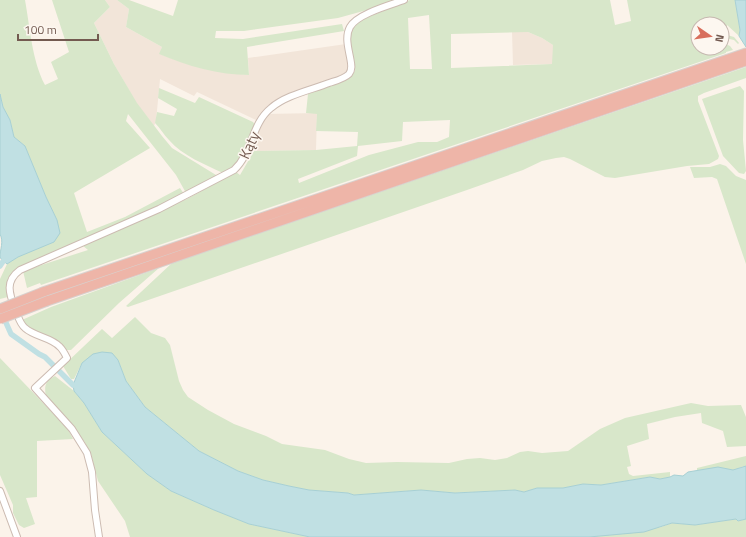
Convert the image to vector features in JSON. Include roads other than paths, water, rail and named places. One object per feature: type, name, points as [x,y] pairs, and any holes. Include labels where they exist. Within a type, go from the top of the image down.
[{"type":"highway","points":[[0,309],[45,296],[730,62],[746,53]]},
{"type":"highway","points":[[730,62],[746,61]]},
{"type":"highway","points":[[0,319],[45,296]]},
{"type":"street","name":"Kąty","points":[[99,537],[92,472],[87,454],[72,428],[35,388],[67,358],[61,347],[55,342],[30,332],[22,325],[9,292],[11,281],[20,270],[159,209],[234,170],[242,162],[246,155],[255,130],[265,113],[290,96],[339,80],[349,74],[352,67],[348,42],[350,26],[359,18],[404,0]]},
{"type":"street","points":[[0,492],[17,537]]},
{"type":"water","points":[[735,0],[746,0],[746,47],[739,36],[740,30]]},
{"type":"water","points":[[0,94],[3,107],[10,120],[14,137],[25,146],[57,220],[60,233],[54,242],[18,257],[7,264],[0,257],[2,243],[0,234]]},
{"type":"water","points":[[102,352],[112,353],[118,360],[126,381],[145,407],[199,451],[238,471],[263,480],[309,490],[348,493],[354,495],[421,490],[455,493],[515,490],[524,492],[537,488],[563,488],[583,484],[601,485],[650,477],[660,479],[674,475],[683,476],[688,472],[718,467],[733,470],[746,466],[746,519],[695,525],[672,523],[644,532],[589,537],[310,537],[249,524],[171,491],[147,474],[102,432],[84,403],[74,391],[73,385],[82,363],[93,354]]},
{"type":"waterway","points":[[0,266],[4,260]]},
{"type":"waterway","points":[[3,316],[11,334],[45,357],[73,385]]}]
